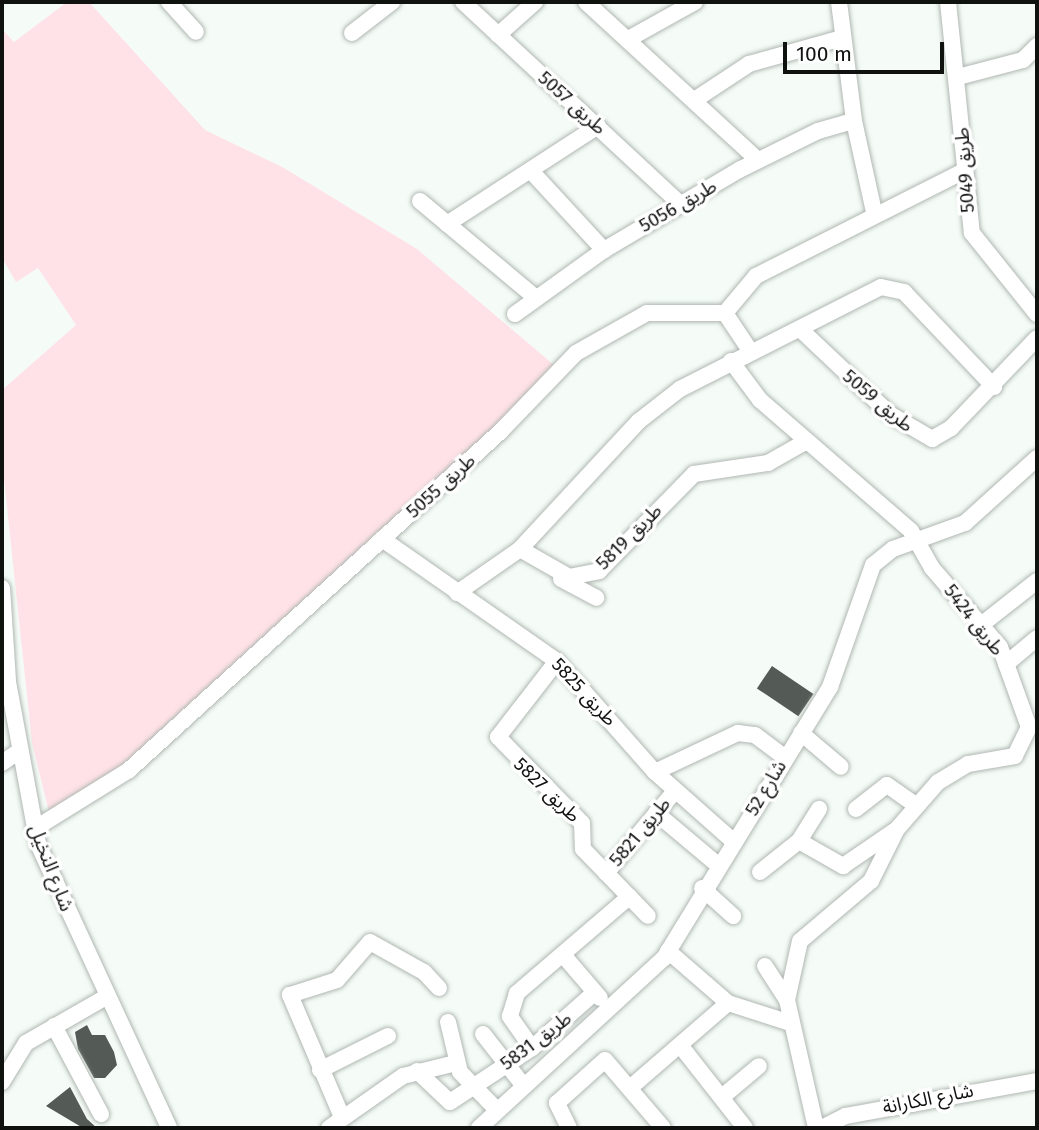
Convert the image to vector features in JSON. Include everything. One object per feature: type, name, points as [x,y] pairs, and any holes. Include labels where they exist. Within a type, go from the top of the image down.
[{"type":"street","points":[[169,2],[196,32]]},
{"type":"street","points":[[352,33],[392,2]]},
{"type":"street","name":"طريق 5057","points":[[463,2],[680,204]]},
{"type":"street","points":[[498,35],[535,2]]},
{"type":"street","points":[[586,2],[632,37],[758,160]]},
{"type":"street","points":[[632,37],[695,2]]},
{"type":"street","points":[[839,2],[854,121],[874,212]]},
{"type":"street","name":"طريق 5049","points":[[948,2],[958,77],[964,171],[977,245],[1037,314]]},
{"type":"street","points":[[696,99],[749,64],[842,38]]},
{"type":"street","points":[[958,77],[1023,60],[1037,46]]},
{"type":"street","name":"طريق 5056","points":[[515,314],[604,250],[680,204],[758,160],[854,121]]},
{"type":"street","points":[[447,224],[598,126]]},
{"type":"street","points":[[531,171],[604,250]]},
{"type":"street","points":[[751,352],[725,313],[756,276],[874,212],[964,171]]},
{"type":"street","points":[[420,201],[536,298]]},
{"type":"street","points":[[457,593],[517,551],[639,421],[732,361],[893,287],[994,387]]},
{"type":"street","name":"طريق 5055","points":[[34,829],[130,770],[382,539],[576,353],[601,336],[647,313],[725,313]]},
{"type":"street","name":"طريق 5059","points":[[800,329],[921,437],[943,436],[994,387],[1037,338]]},
{"type":"street","points":[[732,361],[745,385],[805,442],[891,509],[917,542]]},
{"type":"street","name":"طريق 5819","points":[[517,551],[569,577],[585,576],[599,571],[694,474],[768,463],[805,442]]},
{"type":"street","name":"شارع 52","points":[[484,1127],[523,1085],[668,951],[702,888],[802,733],[838,670],[866,576],[882,556],[986,509],[1037,458]]},
{"type":"street","name":"طريق 5825","points":[[382,539],[557,661],[655,772],[734,842]]},
{"type":"street","name":"طريق 5424","points":[[787,1000],[792,961],[806,933],[880,871],[897,829],[916,805],[957,768],[1006,760],[1023,748],[1029,727],[1006,664],[981,625],[917,542]]},
{"type":"street","points":[[517,551],[596,598]]},
{"type":"street","points":[[981,625],[1037,581]]},
{"type":"street","name":"شارع النخيل","points":[[2,588],[5,682],[34,829],[106,998],[169,1128]]},
{"type":"street","points":[[1006,664],[1037,638]]},
{"type":"street","name":"طريق 5827","points":[[557,661],[498,737],[582,823],[580,844],[648,916]]},
{"type":"street","name":"طريق 5821","points":[[655,772],[738,733],[755,735],[785,758]]},
{"type":"street","points":[[802,733],[841,767]]},
{"type":"street","points":[[2,763],[19,751]]},
{"type":"street","points":[[856,810],[887,785],[916,805]]},
{"type":"street","name":"طريق 5821","points":[[606,873],[675,791]]},
{"type":"street","points":[[760,872],[799,841],[819,809]]},
{"type":"street","points":[[656,813],[719,865]]},
{"type":"street","points":[[799,841],[843,866],[897,829]]},
{"type":"street","points":[[702,888],[733,916]]},
{"type":"street","points":[[532,1048],[510,1016],[510,1003],[629,897]]},
{"type":"street","points":[[342,1117],[290,995],[337,980],[363,944],[417,967],[439,988]]},
{"type":"street","points":[[668,951],[728,1003],[790,1023]]},
{"type":"street","points":[[564,956],[608,1008]]},
{"type":"street","points":[[765,966],[787,1000],[790,1023],[816,1128]]},
{"type":"street","name":"طريق 5831","points":[[417,1071],[446,1103],[532,1048],[595,992]]},
{"type":"street","points":[[2,1083],[26,1044],[106,998]]},
{"type":"street","points":[[631,1087],[728,1003]]},
{"type":"street","points":[[448,1022],[456,1063],[498,1110]]},
{"type":"street","points":[[54,1026],[101,1114]]},
{"type":"street","points":[[483,1034],[503,1066],[523,1085]]},
{"type":"street","points":[[320,1070],[388,1036]]},
{"type":"street","points":[[680,1045],[745,1128]]},
{"type":"street","points":[[569,1128],[556,1102],[600,1061],[610,1062],[663,1128]]},
{"type":"street","points":[[329,1128],[342,1117],[417,1071],[456,1063]]},
{"type":"street","points":[[722,1097],[759,1066]]},
{"type":"street","name":"شارع الكارانة","points":[[822,1128],[846,1116],[1037,1081]]},
{"type":"shaded area","points":[[67,2],[89,2],[205,130],[284,168],[417,249],[554,365],[513,412],[124,770],[49,812],[32,743],[2,460],[2,390],[76,325],[38,268],[16,282],[2,258],[2,29],[14,42]]},
{"type":"building","points":[[772,666],[813,694],[798,716],[757,688]]},
{"type":"building","points":[[87,1025],[92,1035],[105,1035],[114,1052],[117,1065],[105,1078],[94,1078],[78,1049],[75,1032]]},
{"type":"building","points":[[70,1087],[87,1119],[97,1128],[83,1128],[46,1106]]}]
